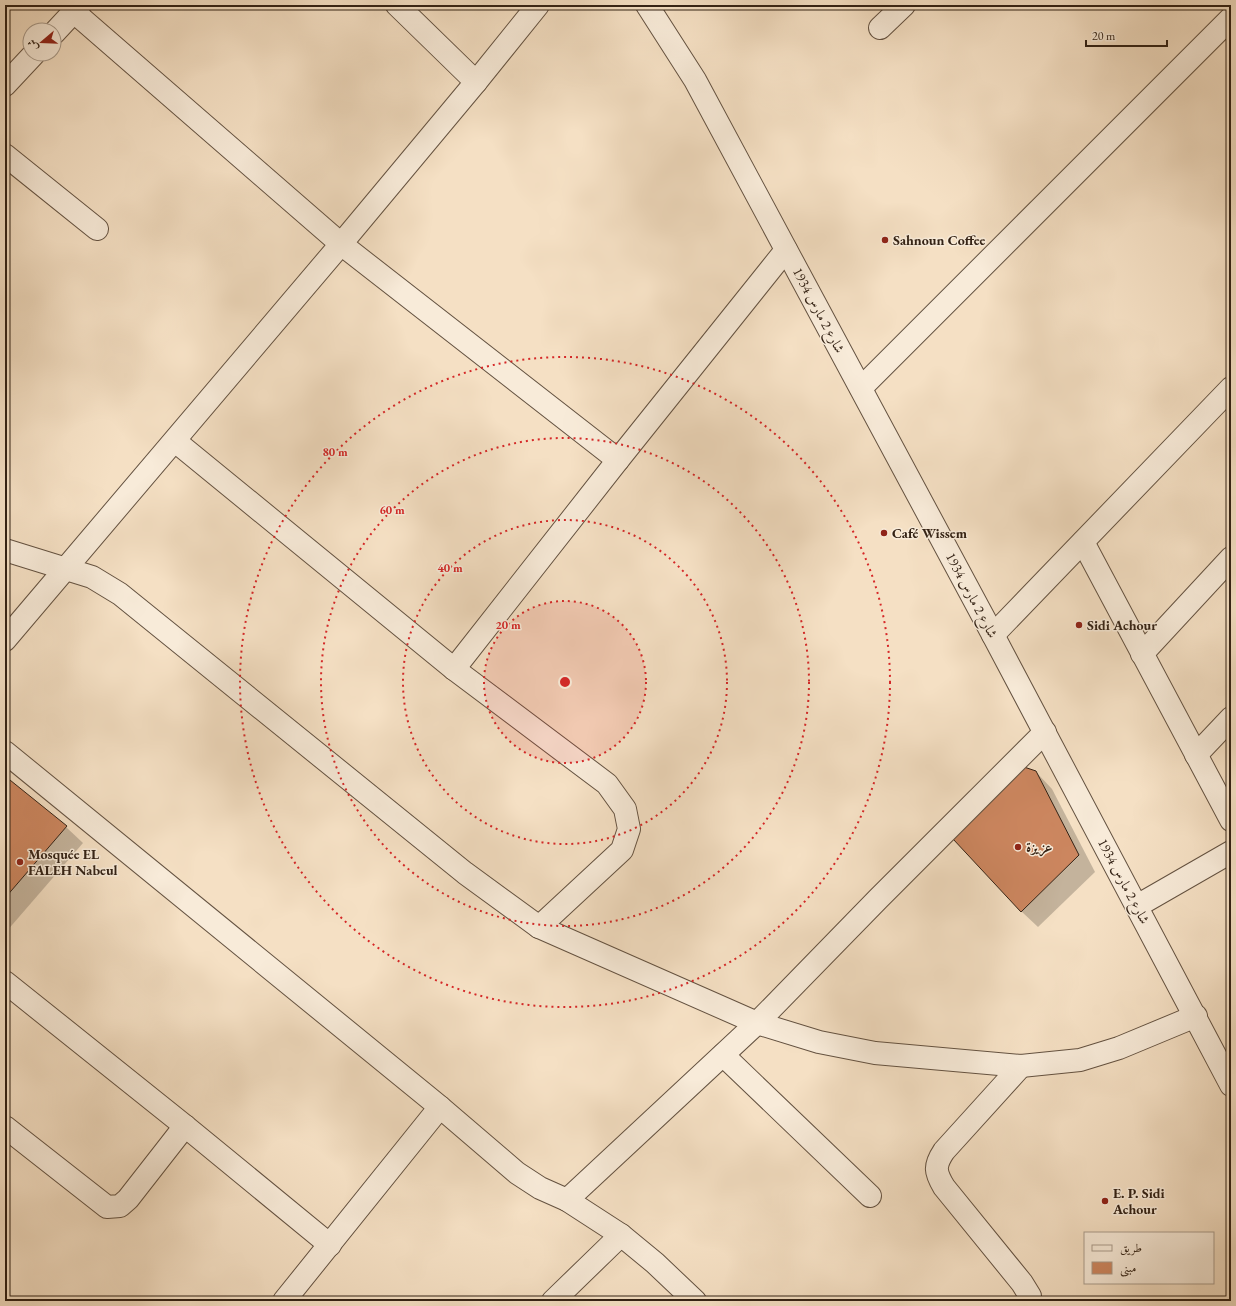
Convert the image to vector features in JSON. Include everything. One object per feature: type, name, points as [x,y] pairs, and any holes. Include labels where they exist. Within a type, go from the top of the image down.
[{"type":"street","points":[[397,5],[476,82]]},
{"type":"street","points":[[5,640],[175,441],[476,82],[538,5]]},
{"type":"street","name":"شارع 2 مارس 1934","points":[[647,5],[695,80],[1045,732],[1196,1016],[1231,1085]]},
{"type":"street","points":[[880,28],[904,5]]},
{"type":"street","points":[[62,24],[77,8],[340,244],[618,460]]},
{"type":"street","points":[[861,388],[1231,18]]},
{"type":"street","points":[[5,85],[27,62]]},
{"type":"street","points":[[5,155],[97,229]]},
{"type":"street","points":[[454,669],[618,460],[786,250]]},
{"type":"street","points":[[993,635],[1231,388]]},
{"type":"street","points":[[175,441],[454,669],[606,784],[625,809],[629,828],[622,850],[539,927]]},
{"type":"street","points":[[1083,542],[1231,820]]},
{"type":"street","points":[[5,550],[92,577],[120,594],[465,873],[539,927],[757,1023],[819,1042],[875,1053],[1021,1066],[1080,1060],[1119,1048],[1196,1016]]},
{"type":"street","points":[[1142,654],[1231,558]]},
{"type":"street","points":[[1196,755],[1231,718]]},
{"type":"street","points":[[568,1200],[757,1023],[878,899],[1045,732]]},
{"type":"street","points":[[6,756],[440,1108],[517,1173],[540,1188],[568,1200],[622,1235],[655,1263],[695,1301]]},
{"type":"street","points":[[1137,906],[1231,852]]},
{"type":"street","points":[[5,982],[185,1126],[330,1245]]},
{"type":"street","points":[[723,1055],[870,1196]]},
{"type":"street","points":[[1021,1066],[944,1151],[938,1161],[937,1174],[944,1187],[1022,1283],[1030,1296],[1030,1301]]},
{"type":"street","points":[[284,1301],[440,1108]]},
{"type":"street","points":[[5,1127],[107,1207],[120,1206],[128,1199],[185,1126]]},
{"type":"street","points":[[553,1301],[622,1235]]},
{"type":"building","name":"عزيزة","points":[[1024,767],[1036,771],[1079,855],[1021,912],[953,839]]},
{"type":"building","name":"Mosquée EL FALEH Nabeul","points":[[5,776],[67,826],[5,898]]},
{"type":"place","name":"Sahnoun Coffee","points":[[885,240]]},
{"type":"place","name":"Café Wissem","points":[[884,533]]},
{"type":"place","name":"Sidi Achour","points":[[1079,625]]},
{"type":"place","name":"عزيزة","points":[[1018,847]]},
{"type":"place","name":"Mosquée EL FALEH Nabeul","points":[[20,862]]},
{"type":"place","name":"E. P. Sidi Achour","points":[[1105,1201]]}]
